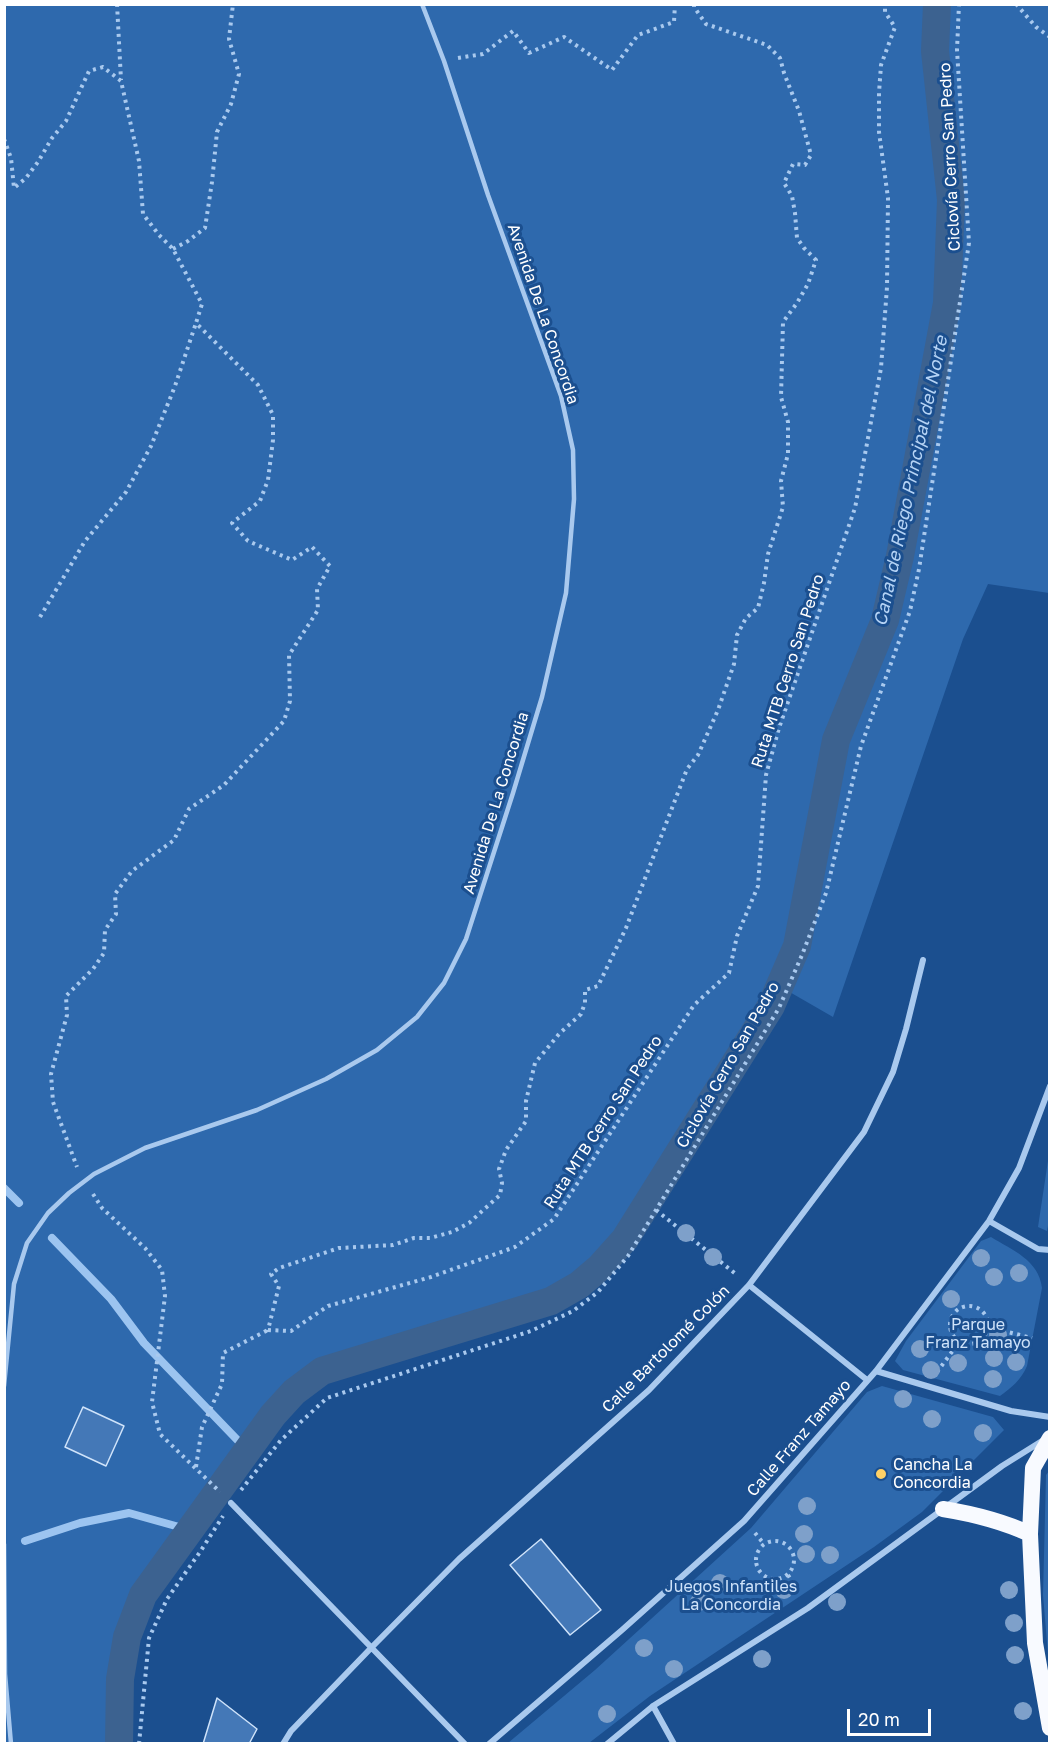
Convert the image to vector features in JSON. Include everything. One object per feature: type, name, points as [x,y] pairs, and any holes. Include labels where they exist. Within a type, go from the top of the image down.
[{"type":"highway","points":[[1050,1437],[1033,1468],[1030,1534],[1035,1643],[1050,1728]]},
{"type":"highway","points":[[943,1509],[973,1514],[1008,1524],[1030,1534]]},
{"type":"street","name":"Calle Bartolomé Colón","points":[[283,1743],[291,1731],[459,1560],[649,1390],[749,1285],[864,1132],[892,1072],[906,1029],[923,960]]},
{"type":"street","name":"Calle Franz Tamayo","points":[[489,1743],[622,1630],[744,1521],[876,1371],[989,1221],[1019,1168],[1050,1086]]},
{"type":"street","points":[[989,1221],[1038,1249],[1050,1250]]},
{"type":"street","points":[[749,1285],[867,1380]]},
{"type":"street","points":[[876,1371],[1011,1411],[1050,1417]]},
{"type":"street","points":[[607,1743],[653,1706],[808,1608],[1002,1466],[1050,1437]]},
{"type":"street","points":[[231,1503],[465,1743]]},
{"type":"street","points":[[653,1706],[675,1743]]},
{"type":"lane","name":"Avenida De La Concordia","points":[[4,1386],[14,1284],[27,1243],[48,1213],[94,1174],[145,1148],[257,1110],[326,1079],[377,1050],[417,1017],[444,983],[466,939],[510,804],[542,697],[566,592],[574,498],[573,450],[561,396],[422,4]]},
{"type":"lane","points":[[4,1544],[5,1674],[11,1743]]},
{"type":"path","points":[[40,617],[85,541],[126,492],[151,446],[175,386],[201,304],[173,249],[143,214],[139,161],[121,81],[117,4]]},
{"type":"path","points":[[173,249],[205,228],[217,132],[231,104],[239,74],[229,39],[233,4]]},
{"type":"path","points":[[444,61],[483,54],[513,31],[530,53],[564,37],[612,70],[638,34],[674,22],[675,4]]},
{"type":"path","points":[[268,1330],[279,1286],[271,1274],[279,1268],[339,1248],[393,1245],[414,1238],[430,1238],[452,1232],[469,1223],[500,1195],[502,1183],[499,1169],[506,1150],[526,1121],[526,1101],[535,1063],[559,1034],[581,1014],[585,1003],[585,990],[598,986],[626,928],[687,769],[698,755],[718,710],[734,664],[737,635],[746,618],[758,608],[768,554],[783,507],[781,481],[788,454],[788,422],[782,397],[783,322],[808,284],[816,260],[797,238],[792,195],[784,183],[794,164],[805,165],[811,155],[799,111],[780,58],[767,45],[706,24],[694,4]]},
{"type":"path","name":"Ruta MTB Cerro San Pedro","points":[[197,1469],[202,1427],[222,1384],[223,1353],[268,1330],[291,1330],[328,1306],[431,1277],[516,1247],[554,1219],[694,1005],[729,973],[737,936],[759,886],[766,775],[779,728],[855,508],[881,368],[887,287],[888,198],[879,132],[879,93],[881,65],[895,27],[885,12],[885,4]]},
{"type":"path","name":"Ciclovía Cerro San Pedro","points":[[139,1743],[149,1638],[167,1599],[231,1503],[281,1440],[327,1398],[531,1331],[573,1311],[598,1292],[628,1256],[779,1008],[826,892],[861,746],[910,611],[921,558],[969,243],[957,50],[959,4]]},
{"type":"path","points":[[1016,4],[1036,27],[1050,37]]},
{"type":"path","points":[[4,139],[11,158],[14,188],[26,178],[52,138],[66,122],[89,71],[103,67],[121,81]]},
{"type":"path","points":[[196,323],[258,385],[273,416],[273,440],[268,480],[260,501],[232,523],[248,541],[292,560],[312,547],[330,566],[317,589],[318,610],[289,655],[290,701],[284,721],[225,785],[189,809],[174,840],[132,871],[115,894],[116,915],[105,930],[104,953],[93,969],[66,996],[67,1015],[51,1074],[53,1102],[84,1182],[102,1208],[145,1248],[162,1270],[165,1296],[152,1402],[160,1434],[221,1494]]},
{"type":"path","points":[[656,1210],[749,1285]]},
{"type":"path","points":[[963,1307],[975,1307],[981,1310],[988,1321],[988,1327],[986,1334],[978,1342],[965,1344],[952,1332],[951,1320],[963,1307]]},
{"type":"path","points":[[988,1327],[1032,1338]]},
{"type":"path","points":[[928,1386],[960,1341]]},
{"type":"path","points":[[753,1531],[764,1544]]},
{"type":"path","points":[[776,1541],[788,1546],[794,1557],[794,1564],[788,1575],[770,1580],[759,1573],[755,1561],[759,1548],[776,1541]]},
{"type":"path","points":[[788,1575],[798,1592]]},
{"type":"green space","points":[[5,5],[1049,5],[1049,593],[988,584],[963,639],[833,1017],[774,983],[615,1238],[579,1278],[508,1309],[361,1350],[324,1364],[294,1380],[218,1471],[129,1594],[115,1652],[109,1743],[5,1744]]},
{"type":"green space","points":[[1049,1154],[1050,1215],[1047,1231],[1038,1227]]},
{"type":"green space","name":"Parque Franz Tamayo","points":[[991,1237],[1016,1251],[1030,1263],[1040,1278],[1042,1288],[1027,1366],[1022,1375],[1000,1396],[903,1370],[895,1361],[906,1341],[981,1241]]},
{"type":"green space","name":"Parque Franz Tamayo","points":[[882,1386],[993,1417],[1004,1430],[922,1512],[874,1547],[650,1696],[589,1743],[508,1743],[595,1670],[751,1528],[867,1392]]},
{"type":"green space","points":[[1049,1471],[1049,1666],[1043,1595],[1046,1475]]},
{"type":"building","points":[[83,1407],[124,1426],[106,1466],[65,1447]]},
{"type":"building","points":[[541,1539],[601,1610],[570,1635],[510,1565]]},
{"type":"building","points":[[217,1698],[257,1729],[249,1744],[203,1744]]},
{"type":"waterway","name":"Canal de Riego Principal del Norte","points":[[119,1744],[120,1679],[127,1637],[143,1595],[273,1415],[294,1392],[322,1371],[551,1301],[579,1285],[599,1268],[625,1239],[771,1006],[797,946],[836,740],[885,620],[900,556],[947,303],[951,200],[935,51],[937,4]]},
{"type":"waterway","points":[[4,1188],[19,1203]]},
{"type":"waterway","points":[[52,1238],[111,1299],[144,1343],[247,1450]]},
{"type":"waterway","points":[[25,1541],[80,1523],[129,1513],[190,1530]]},
{"type":"place","name":"Cancha La Concordia","points":[[881,1474]]},
{"type":"park label","name":"Juegos Infantiles La Concordia","points":[[731,1596]]}]
